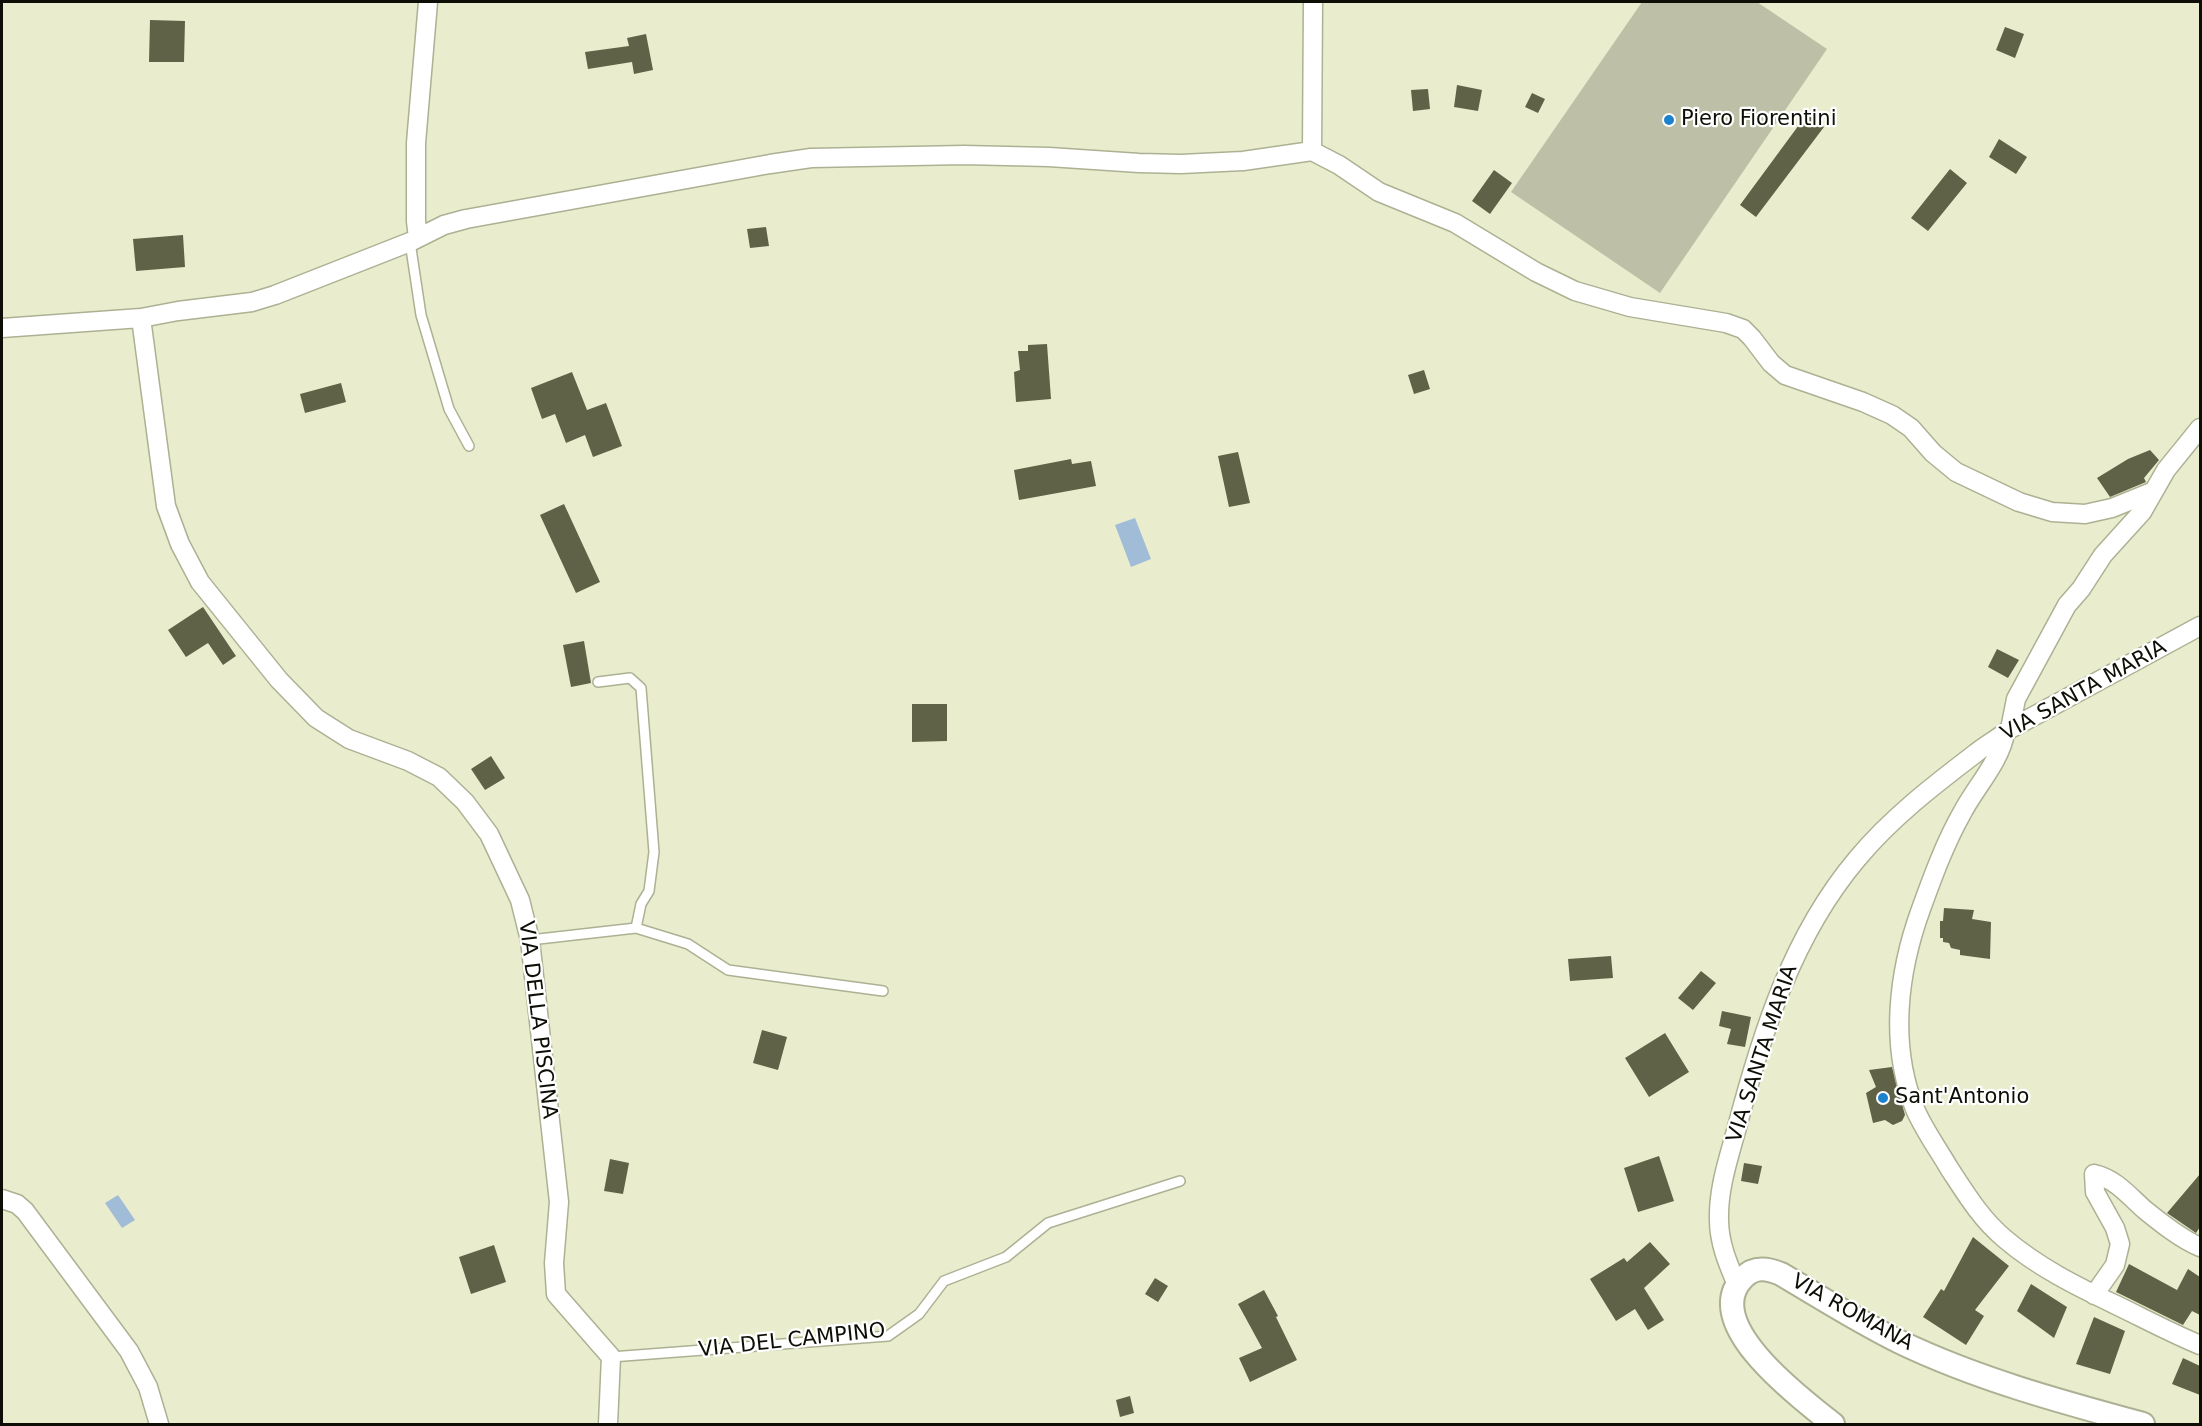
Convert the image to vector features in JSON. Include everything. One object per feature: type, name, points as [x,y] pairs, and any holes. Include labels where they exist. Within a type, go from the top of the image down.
[{"type":"street","points":[[414,240],[416,150],[428,2]]},
{"type":"street","points":[[1312,151],[1313,2]]},
{"type":"street","points":[[2,328],[141,318],[178,310],[236,305],[267,298],[414,240],[450,223],[498,212],[801,159],[955,155],[1195,164],[1312,151],[1339,165],[1379,192],[1455,224],[1536,272],[1575,291],[1630,307],[1726,323],[1743,329],[1771,363],[1785,375],[1892,414],[1911,428],[1933,453],[1956,472],[2019,502],[2052,512],[2085,514],[2112,508],[2154,491]]},
{"type":"street","name":"VIA DELLA PISCINA","points":[[141,318],[166,506],[180,544],[200,582],[279,680],[316,718],[349,739],[408,761],[439,777],[465,802],[489,834],[520,900],[530,940],[559,1202],[554,1263],[556,1294],[611,1357]]},
{"type":"street","points":[[2200,428],[2166,470],[2142,512],[2103,555],[2081,589],[2067,605],[2016,699],[2001,749],[1975,789],[1954,829],[1916,924],[1905,966],[1900,1000],[1903,1065],[1910,1094],[1920,1119],[1966,1195],[1981,1215],[2002,1237],[2025,1255],[2094,1295],[2200,1345]]},
{"type":"street","name":"VIA SANTA MARIA","points":[[1737,1285],[1721,1240],[1719,1223],[1721,1193],[1748,1088],[1790,965],[1814,920],[1844,875],[1865,850],[1935,785],[1983,747],[2007,731],[2200,626]]},
{"type":"street","points":[[2094,1295],[2115,1265],[2120,1244],[2115,1228],[2095,1192],[2094,1174],[2105,1177],[2146,1211],[2200,1247]]},
{"type":"street","points":[[2,1199],[17,1204],[25,1211],[125,1344],[145,1378],[159,1425]]},
{"type":"street","name":"VIA ROMANA","points":[[1737,1285],[1744,1276],[1754,1270],[1774,1271],[1864,1323],[1923,1352],[2020,1388],[2143,1425]]},
{"type":"street","points":[[1737,1285],[1733,1313],[1738,1329],[1747,1345],[1833,1425]]},
{"type":"street","points":[[608,1425],[611,1357]]},
{"type":"lane","points":[[414,240],[420,315],[449,409],[469,446]]},
{"type":"lane","points":[[598,682],[630,678],[641,688],[654,852],[649,891],[641,904],[636,928]]},
{"type":"lane","points":[[530,940],[636,928],[688,944],[728,970],[883,991]]},
{"type":"lane","name":"VIA DEL CAMPINO","points":[[611,1357],[888,1336],[919,1314],[944,1281],[1006,1257],[1048,1223],[1180,1181]]},
{"type":"green space","name":"Piero Fiorentini","points":[[1642,2],[1757,2],[1827,49],[1660,293],[1511,192]]},
{"type":"water","points":[[1135,518],[1151,559],[1131,567],[1115,525]]},
{"type":"water","points":[[118,1195],[135,1220],[122,1228],[105,1203]]},
{"type":"building","points":[[150,20],[185,21],[184,62],[149,62]]},
{"type":"building","points":[[2005,27],[2024,34],[2015,58],[1996,50]]},
{"type":"building","points":[[646,34],[653,70],[634,74],[632,62],[588,69],[585,52],[629,46],[627,38]]},
{"type":"building","points":[[1457,85],[1482,90],[1478,111],[1454,107]]},
{"type":"building","points":[[1428,89],[1430,109],[1413,111],[1411,90]]},
{"type":"building","points":[[1532,93],[1545,99],[1538,113],[1525,107]]},
{"type":"building","points":[[1807,114],[1824,127],[1756,217],[1740,205]]},
{"type":"building","points":[[1999,139],[2027,157],[2016,174],[1989,157]]},
{"type":"building","points":[[1950,169],[1967,183],[1928,231],[1911,218]]},
{"type":"building","points":[[1494,170],[1512,183],[1490,214],[1472,201]]},
{"type":"building","points":[[766,227],[769,246],[750,248],[747,229]]},
{"type":"building","points":[[183,235],[185,267],[136,271],[133,239]]},
{"type":"building","points":[[1047,344],[1051,399],[1016,402],[1014,372],[1020,370],[1018,351],[1028,351],[1028,345]]},
{"type":"building","points":[[1424,370],[1430,389],[1414,394],[1408,375]]},
{"type":"building","points":[[572,372],[587,410],[606,403],[622,446],[593,457],[585,435],[566,443],[555,414],[542,419],[531,388]]},
{"type":"building","points":[[341,383],[346,402],[305,413],[300,394]]},
{"type":"building","points":[[2150,450],[2159,460],[2144,478],[2146,482],[2110,497],[2097,478],[2128,459]]},
{"type":"building","points":[[1238,452],[1250,503],[1229,507],[1218,456]]},
{"type":"building","points":[[1071,459],[1072,464],[1091,461],[1096,486],[1019,500],[1014,470]]},
{"type":"building","points":[[564,504],[600,582],[576,593],[540,515]]},
{"type":"building","points":[[203,607],[236,656],[223,665],[208,643],[186,657],[168,630]]},
{"type":"building","points":[[584,641],[591,683],[571,687],[563,645]]},
{"type":"building","points":[[1997,649],[2019,660],[2008,678],[1988,667]]},
{"type":"building","points":[[912,704],[947,704],[947,741],[912,742]]},
{"type":"building","points":[[491,756],[505,778],[485,790],[471,769]]},
{"type":"building","points":[[1944,908],[1974,910],[1972,919],[1991,922],[1990,959],[1960,955],[1960,950],[1951,948],[1949,943],[1943,942],[1943,938],[1940,938],[1940,921],[1943,921]]},
{"type":"building","points":[[1611,956],[1613,978],[1570,981],[1568,959]]},
{"type":"building","points":[[1701,971],[1716,983],[1693,1010],[1678,998]]},
{"type":"building","points":[[1722,1011],[1751,1017],[1745,1047],[1727,1044],[1731,1029],[1719,1026]]},
{"type":"building","points":[[762,1030],[787,1037],[778,1070],[753,1063]]},
{"type":"building","points":[[1665,1033],[1689,1072],[1649,1097],[1625,1058]]},
{"type":"building","name":"Sant'Antonio","points":[[1892,1067],[1905,1115],[1902,1121],[1893,1125],[1885,1120],[1873,1123],[1866,1093],[1876,1087],[1869,1070]]},
{"type":"building","points":[[1659,1156],[1674,1201],[1638,1212],[1624,1168]]},
{"type":"building","points":[[610,1159],[629,1163],[623,1194],[604,1191]]},
{"type":"building","points":[[1744,1163],[1762,1166],[1758,1184],[1741,1181]]},
{"type":"building","points":[[2200,1174],[2200,1227],[2196,1233],[2167,1213]]},
{"type":"building","points":[[1973,1237],[2009,1266],[1975,1310],[1984,1316],[1966,1345],[1923,1317],[1941,1289],[1944,1291]]},
{"type":"building","points":[[1650,1242],[1670,1264],[1644,1288],[1664,1320],[1648,1330],[1635,1309],[1616,1321],[1590,1279],[1624,1258],[1627,1262]]},
{"type":"building","points":[[494,1245],[506,1282],[471,1294],[459,1257]]},
{"type":"building","points":[[2129,1264],[2177,1290],[2188,1269],[2200,1277],[2200,1315],[2192,1311],[2183,1325],[2116,1292]]},
{"type":"building","points":[[1155,1278],[1168,1286],[1158,1302],[1145,1294]]},
{"type":"building","points":[[2031,1284],[2067,1307],[2054,1338],[2017,1311]]},
{"type":"building","points":[[1264,1290],[1297,1360],[1250,1382],[1239,1358],[1262,1348],[1238,1304]]},
{"type":"building","points":[[2094,1317],[2125,1331],[2110,1374],[2076,1364]]},
{"type":"building","points":[[2183,1358],[2200,1366],[2200,1395],[2172,1384]]},
{"type":"building","points":[[1130,1396],[1134,1413],[1120,1417],[1116,1400]]},
{"type":"place","name":"Piero Fiorentini","points":[[1669,120]]},
{"type":"place","name":"Sant'Antonio","points":[[1883,1098]]}]
